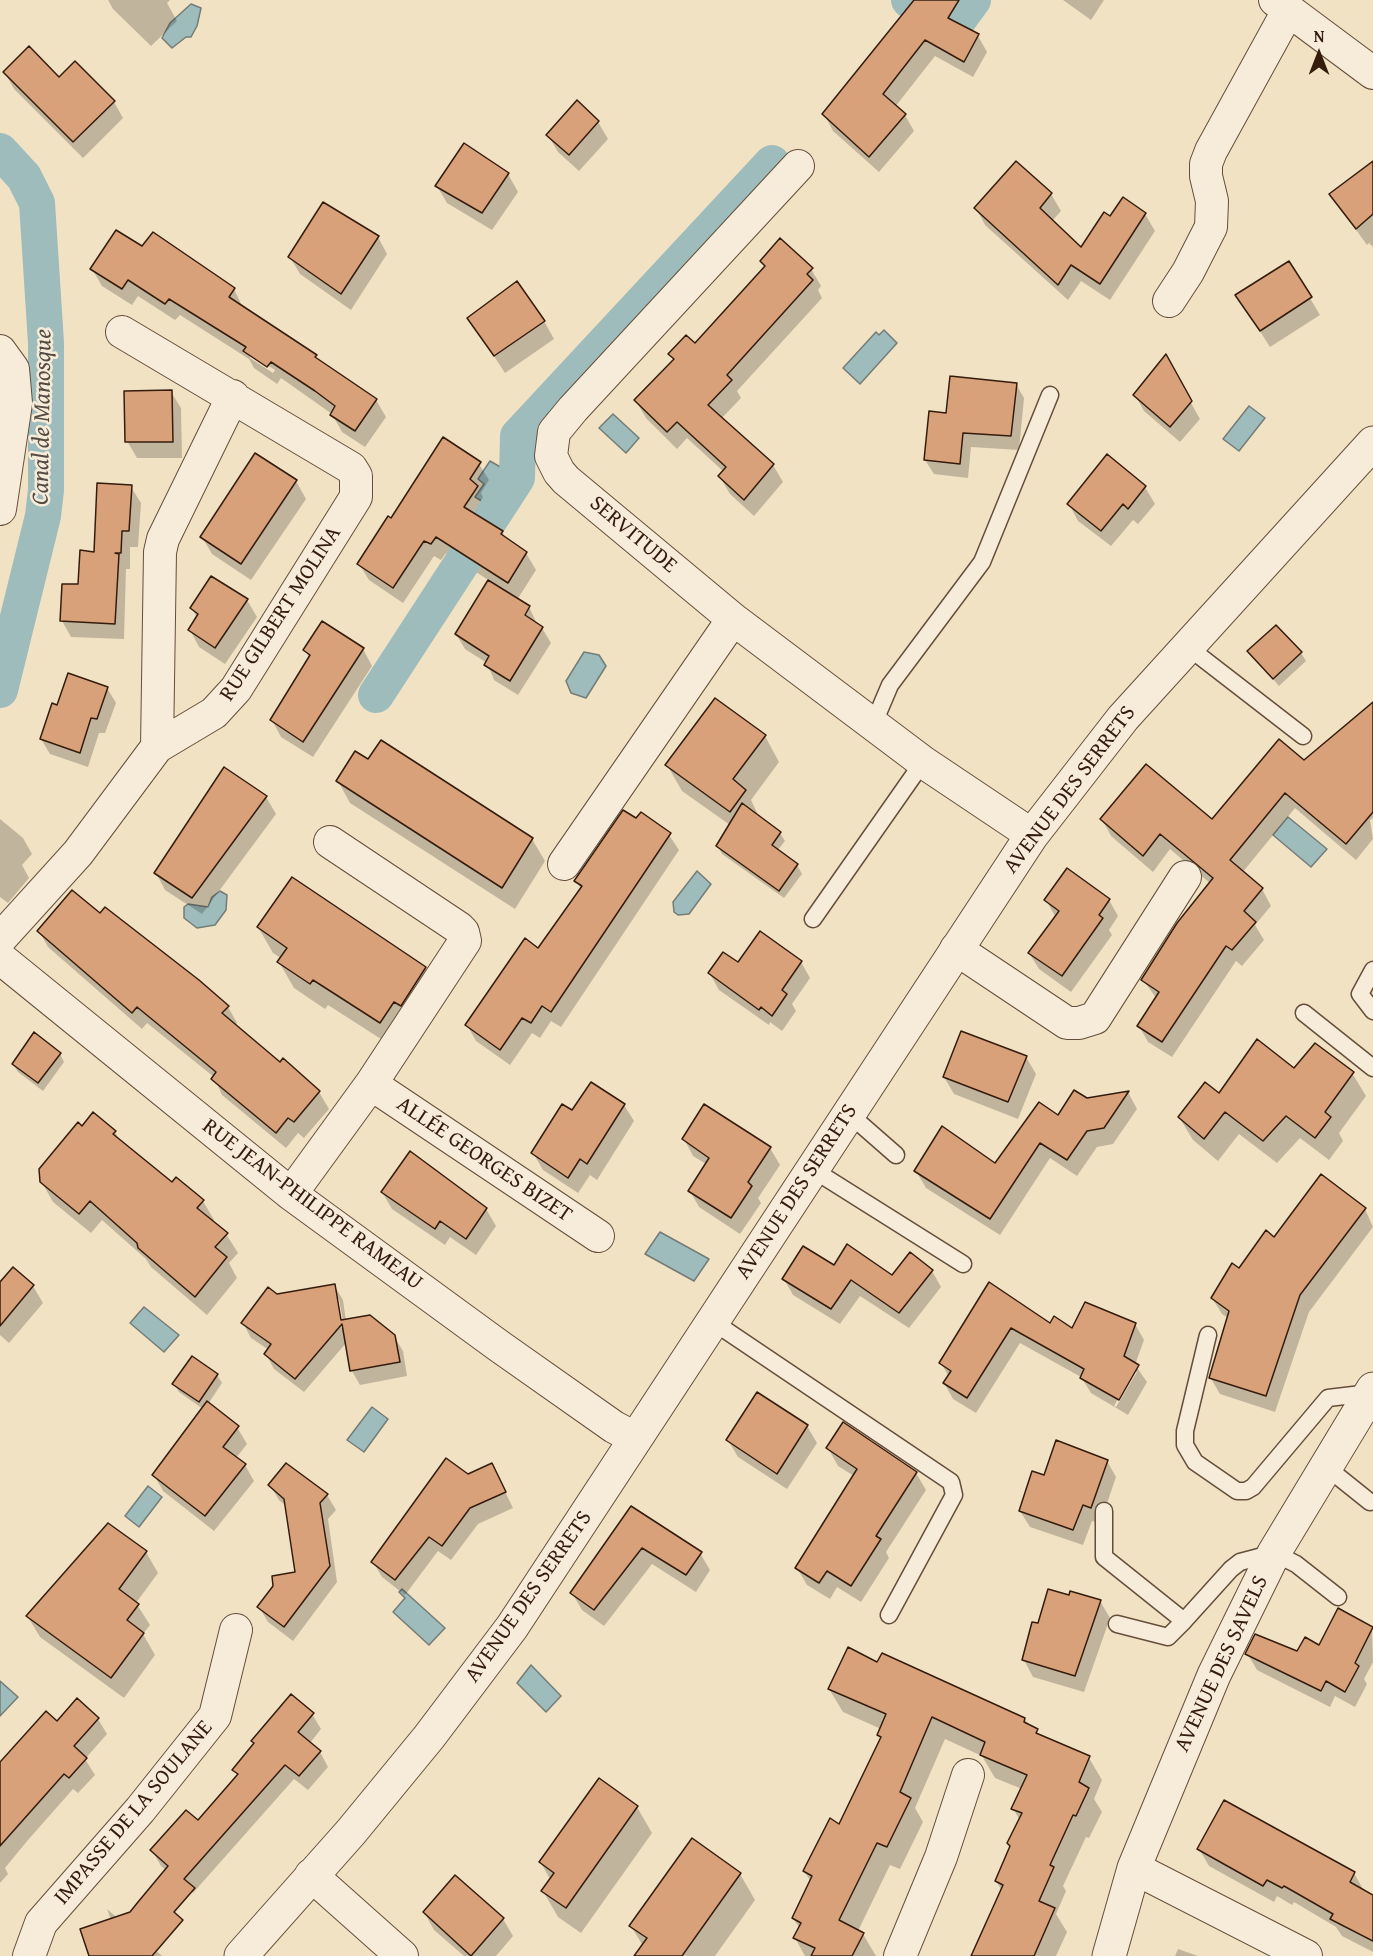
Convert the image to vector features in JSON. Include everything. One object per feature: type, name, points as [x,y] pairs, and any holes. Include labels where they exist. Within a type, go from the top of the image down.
[{"type":"street","points":[[1169,302],[1188,273],[1211,227],[1212,201],[1206,176],[1206,164],[1281,5],[1373,73]]},
{"type":"street","name":"SERVITUDE","points":[[798,166],[573,409],[554,432],[551,456],[558,472],[733,619],[922,762],[1032,835]]},
{"type":"street","name":"RUE GILBERT MOLINA","points":[[0,939],[78,853],[157,747],[214,713],[236,689],[356,497],[356,476],[351,468],[122,332]]},
{"type":"street","points":[[0,351],[13,369],[16,403],[0,509]]},
{"type":"street","points":[[157,747],[160,552],[163,540],[233,396]]},
{"type":"street","name":"AVENUE DES SERRETS","points":[[241,1956],[351,1832],[429,1737],[512,1627],[1032,835],[1123,718],[1373,443]]},
{"type":"street","points":[[564,864],[733,619]]},
{"type":"street","name":"ALLÉE GEORGES BIZET","points":[[291,1194],[371,1084],[463,947],[465,936],[459,928],[330,842]]},
{"type":"street","points":[[956,949],[1067,1023],[1079,1023],[1095,1018],[1185,877]]},
{"type":"street","name":"RUE JEAN-PHILIPPE RAMEAU","points":[[0,958],[291,1194],[499,1346],[614,1427],[635,1438]]},
{"type":"street","name":"ALLÉE GEORGES BIZET","points":[[371,1084],[597,1236]]},
{"type":"street","name":"AVENUE DES SAVELS","points":[[1109,1956],[1134,1868],[1210,1685],[1274,1553],[1372,1391]]},
{"type":"street","name":"IMPASSE DE LA SOULANE","points":[[29,1956],[41,1923],[140,1810],[215,1716],[236,1630]]},
{"type":"street","points":[[900,1956],[940,1857],[968,1775]]},
{"type":"street","points":[[1134,1868],[1306,1956]]},
{"type":"street","points":[[311,1875],[402,1956]]},
{"type":"lane","points":[[873,725],[890,685],[982,562],[1050,395]]},
{"type":"lane","points":[[1188,647],[1303,736]]},
{"type":"lane","points":[[813,920],[922,762]]},
{"type":"lane","points":[[1373,970],[1360,994],[1373,1011]]},
{"type":"lane","points":[[1304,1013],[1373,1068]]},
{"type":"lane","points":[[848,1113],[896,1155]]},
{"type":"lane","points":[[812,1168],[963,1264]]},
{"type":"lane","points":[[712,1321],[951,1482],[954,1495],[889,1615]]},
{"type":"lane","points":[[1208,1335],[1185,1431],[1185,1445],[1195,1462],[1237,1491],[1246,1491],[1253,1487],[1328,1398],[1372,1391]]},
{"type":"lane","points":[[1325,1466],[1370,1502]]},
{"type":"lane","points":[[1104,1511],[1104,1557],[1184,1622]]},
{"type":"lane","points":[[1117,1624],[1168,1637],[1231,1569],[1240,1562],[1274,1553],[1296,1564],[1338,1597]]},
{"type":"water","points":[[191,4],[201,8],[197,26],[191,37],[186,37],[172,48],[162,38],[170,23]]},
{"type":"water","points":[[884,330],[897,343],[860,384],[843,368],[876,332],[879,335]]},
{"type":"water","points":[[1249,406],[1265,418],[1239,451],[1223,439]]},
{"type":"water","points":[[613,414],[639,438],[626,453],[599,428]]},
{"type":"water","points":[[490,461],[509,472],[488,505],[475,497],[484,484],[478,479]]},
{"type":"water","points":[[584,652],[599,655],[606,666],[586,698],[571,693],[566,681]]},
{"type":"water","points":[[1288,817],[1327,849],[1311,867],[1273,835]]},
{"type":"water","points":[[697,871],[711,884],[689,914],[678,915],[674,912],[673,902]]},
{"type":"water","points":[[220,891],[227,895],[226,910],[215,925],[197,928],[184,918],[184,907],[188,904],[208,907],[212,897]]},
{"type":"water","points":[[660,1232],[709,1259],[694,1281],[645,1254]]},
{"type":"water","points":[[144,1307],[179,1335],[164,1352],[130,1323]]},
{"type":"water","points":[[372,1407],[388,1419],[364,1452],[347,1440]]},
{"type":"water","points":[[148,1486],[162,1497],[139,1527],[125,1516]]},
{"type":"water","points":[[402,1589],[445,1628],[429,1645],[393,1612],[405,1598],[399,1592]]},
{"type":"water","points":[[531,1665],[561,1696],[546,1712],[517,1683]]},
{"type":"water","points":[[0,1681],[18,1697],[0,1716]]},
{"type":"building","points":[[914,0],[959,0],[948,18],[979,34],[964,62],[925,40],[883,94],[906,114],[869,157],[822,114]]},
{"type":"building","points":[[29,46],[59,77],[75,61],[115,101],[73,142],[3,72]]},
{"type":"building","points":[[577,100],[599,121],[569,155],[546,135]]},
{"type":"building","points":[[464,143],[509,173],[482,213],[435,186]]},
{"type":"building","points":[[1016,161],[1052,193],[1040,208],[1081,247],[1104,212],[1110,216],[1123,197],[1146,213],[1100,284],[1071,265],[1058,285],[974,208]]},
{"type":"building","points":[[1373,161],[1373,214],[1356,229],[1329,194]]},
{"type":"building","points":[[323,202],[379,236],[341,294],[288,257]]},
{"type":"building","points":[[116,230],[142,246],[153,232],[235,288],[229,297],[317,355],[315,357],[377,399],[355,431],[330,415],[335,406],[315,391],[271,362],[267,367],[243,351],[246,347],[169,299],[165,304],[128,280],[122,289],[90,269]]},
{"type":"building","points":[[780,238],[813,268],[807,274],[813,280],[727,375],[732,380],[708,405],[774,464],[744,500],[718,476],[726,467],[677,422],[667,432],[634,400],[674,359],[668,354],[686,335],[695,343],[765,266],[760,261]]},
{"type":"building","points":[[1289,261],[1312,297],[1260,331],[1235,295]]},
{"type":"building","points":[[517,281],[545,321],[494,356],[467,318]]},
{"type":"building","points":[[1166,354],[1192,401],[1170,427],[1133,395]]},
{"type":"building","points":[[950,376],[1017,383],[1011,436],[963,433],[960,464],[924,460],[929,411],[946,413]]},
{"type":"building","points":[[172,390],[173,442],[125,442],[124,391]]},
{"type":"building","points":[[443,437],[481,462],[470,479],[478,486],[464,507],[503,531],[501,534],[527,552],[508,583],[436,537],[431,544],[424,541],[393,588],[357,564],[388,516],[391,518]]},
{"type":"building","points":[[255,453],[297,480],[241,564],[200,537]]},
{"type":"building","points":[[1107,454],[1146,486],[1128,509],[1123,504],[1101,531],[1067,504]]},
{"type":"building","points":[[97,483],[132,485],[129,531],[122,531],[121,553],[115,553],[119,554],[115,624],[60,621],[62,584],[78,584],[80,550],[94,552]]},
{"type":"building","points":[[211,576],[248,599],[215,648],[188,630],[198,614],[190,608]]},
{"type":"building","points":[[488,580],[530,606],[525,615],[543,627],[510,681],[484,665],[489,656],[455,634]]},
{"type":"building","points":[[322,621],[364,648],[303,742],[270,720],[310,655],[303,650]]},
{"type":"building","points":[[1276,625],[1302,652],[1273,679],[1247,651]]},
{"type":"building","points":[[68,673],[108,687],[97,719],[91,718],[80,753],[40,739],[52,703],[57,705]]},
{"type":"building","points":[[715,698],[766,735],[733,779],[746,790],[730,812],[665,765]]},
{"type":"building","points":[[1373,702],[1373,812],[1346,844],[1285,793],[1230,860],[1263,888],[1244,911],[1256,922],[1232,950],[1226,946],[1162,1042],[1137,1026],[1159,992],[1141,980],[1177,923],[1213,878],[1160,834],[1143,856],[1100,819],[1146,764],[1212,819],[1279,739],[1304,760]]},
{"type":"building","points":[[381,740],[533,838],[502,888],[336,781],[355,751],[368,759]]},
{"type":"building","points":[[224,767],[267,796],[192,898],[154,873]]},
{"type":"building","points":[[742,803],[781,832],[772,845],[798,864],[779,891],[716,846]]},
{"type":"building","points":[[623,810],[636,818],[641,812],[671,833],[551,1012],[542,1006],[531,1023],[522,1018],[500,1050],[465,1025],[525,938],[538,948],[582,886],[574,881]]},
{"type":"building","points":[[1067,868],[1110,899],[1099,915],[1103,918],[1062,976],[1028,953],[1059,911],[1044,900]]},
{"type":"building","points":[[292,877],[426,967],[401,1006],[394,1002],[380,1023],[313,980],[310,984],[277,962],[287,948],[257,927]]},
{"type":"building","points":[[72,890],[100,913],[105,907],[199,980],[229,1006],[222,1013],[280,1062],[283,1058],[320,1091],[294,1122],[288,1118],[276,1133],[211,1079],[216,1072],[137,1007],[132,1013],[37,931]]},
{"type":"building","points":[[760,931],[802,961],[782,990],[787,994],[772,1016],[761,1007],[759,1010],[708,973],[723,952],[738,962]]},
{"type":"building","points":[[961,1031],[1027,1056],[1008,1102],[943,1077]]},
{"type":"building","points":[[34,1032],[61,1053],[38,1083],[12,1064]]},
{"type":"building","points":[[1257,1039],[1294,1068],[1315,1043],[1354,1072],[1325,1112],[1331,1117],[1315,1138],[1286,1116],[1263,1141],[1225,1112],[1204,1139],[1178,1117],[1205,1082],[1219,1093]]},
{"type":"building","points":[[591,1082],[625,1104],[587,1164],[580,1159],[568,1178],[531,1153],[562,1104],[572,1110]]},
{"type":"building","points":[[1074,1090],[1087,1098],[1129,1091],[1104,1128],[1087,1131],[1067,1160],[1040,1143],[990,1219],[914,1171],[942,1126],[995,1163],[1039,1102],[1058,1115]]},
{"type":"building","points":[[704,1104],[771,1147],[748,1182],[752,1186],[731,1218],[688,1191],[709,1158],[682,1139]]},
{"type":"building","points":[[93,1112],[116,1131],[113,1134],[172,1182],[176,1177],[204,1200],[197,1208],[228,1233],[215,1247],[227,1257],[195,1297],[138,1248],[137,1243],[90,1201],[79,1214],[40,1182],[39,1169],[78,1122],[82,1126]]},
{"type":"building","points":[[410,1151],[487,1208],[466,1239],[440,1221],[435,1229],[381,1192]]},
{"type":"building","points":[[1321,1174],[1366,1208],[1300,1295],[1266,1396],[1209,1378],[1229,1311],[1211,1298],[1232,1263],[1239,1268],[1266,1230],[1274,1237]]},
{"type":"building","points":[[847,1244],[892,1275],[910,1252],[933,1270],[899,1313],[851,1280],[831,1309],[782,1279],[803,1246],[834,1265]]},
{"type":"building","points":[[13,1267],[34,1285],[0,1326],[0,1282]]},
{"type":"building","points":[[989,1282],[1050,1323],[1054,1316],[1072,1328],[1085,1302],[1136,1323],[1124,1356],[1139,1365],[1119,1400],[1080,1378],[1084,1369],[1011,1328],[967,1398],[943,1383],[951,1371],[939,1363]]},
{"type":"building","points":[[335,1284],[341,1320],[370,1315],[395,1335],[400,1362],[350,1371],[342,1324],[295,1379],[264,1354],[271,1344],[241,1323],[268,1287],[277,1294]]},
{"type":"building","points":[[192,1356],[218,1374],[199,1402],[172,1384]]},
{"type":"building","points":[[757,1392],[808,1425],[777,1474],[726,1440]]},
{"type":"building","points":[[207,1401],[239,1426],[223,1447],[246,1464],[205,1516],[152,1475]]},
{"type":"building","points":[[843,1422],[917,1472],[876,1536],[881,1539],[851,1586],[827,1571],[819,1583],[795,1568],[857,1469],[826,1448]]},
{"type":"building","points":[[1056,1440],[1108,1460],[1091,1508],[1083,1505],[1073,1530],[1019,1511],[1032,1471],[1044,1475]]},
{"type":"building","points":[[446,1458],[468,1474],[492,1463],[506,1492],[470,1508],[442,1546],[429,1537],[395,1580],[371,1562]]},
{"type":"building","points":[[286,1463],[328,1494],[320,1503],[330,1566],[284,1627],[257,1607],[273,1586],[272,1576],[295,1572],[284,1499],[268,1485]]},
{"type":"building","points":[[631,1506],[702,1552],[686,1575],[642,1548],[594,1610],[570,1593]]},
{"type":"building","points":[[108,1523],[147,1551],[119,1589],[139,1604],[127,1620],[144,1633],[111,1678],[26,1616]]},
{"type":"building","points":[[1048,1589],[1069,1595],[1070,1591],[1101,1600],[1075,1676],[1022,1660],[1032,1622],[1038,1623]]},
{"type":"building","points":[[1338,1608],[1373,1627],[1355,1663],[1359,1666],[1345,1692],[1326,1681],[1321,1691],[1245,1654],[1255,1634],[1297,1651],[1305,1637],[1319,1645]]},
{"type":"building","points":[[848,1647],[877,1662],[882,1653],[1025,1718],[1024,1722],[1038,1729],[1036,1733],[1090,1756],[1079,1782],[1089,1788],[1076,1816],[1073,1815],[1050,1865],[1054,1867],[1039,1901],[1055,1908],[1034,1956],[971,1956],[1003,1885],[995,1881],[1010,1846],[1007,1843],[1022,1813],[1011,1809],[1027,1775],[980,1755],[985,1742],[932,1717],[900,1792],[911,1798],[887,1847],[877,1843],[839,1920],[864,1933],[852,1956],[811,1956],[815,1948],[793,1938],[801,1923],[792,1918],[812,1876],[803,1871],[830,1818],[839,1824],[881,1737],[877,1735],[886,1714],[828,1689]]},
{"type":"building","points":[[291,1694],[314,1713],[298,1732],[321,1751],[299,1776],[285,1765],[184,1879],[195,1888],[174,1912],[183,1920],[152,1956],[89,1956],[80,1929],[130,1912],[168,1866],[150,1850],[186,1810],[198,1820],[238,1774],[232,1770],[254,1743],[251,1741]]},
{"type":"building","points":[[77,1698],[99,1718],[74,1746],[87,1758],[69,1778],[64,1774],[0,1846],[0,1762],[46,1711],[57,1721]]},
{"type":"building","points":[[599,1778],[638,1806],[566,1908],[541,1891],[554,1873],[539,1862]]},
{"type":"building","points":[[1224,1800],[1355,1872],[1350,1882],[1373,1895],[1373,1941],[1330,1919],[1333,1914],[1284,1886],[1282,1888],[1267,1880],[1263,1886],[1197,1849]]},
{"type":"building","points":[[692,1838],[741,1873],[682,1956],[634,1956],[647,1938],[629,1926]]},
{"type":"building","points":[[455,1875],[504,1918],[471,1956],[423,1912]]},
{"type":"waterway","points":[[909,0],[957,22],[973,0]]},
{"type":"waterway","name":"Canal de Manosque","points":[[0,151],[24,177],[37,203],[46,343],[46,490],[43,516],[0,690]]},
{"type":"waterway","points":[[376,695],[517,478],[518,436],[772,163]]}]
